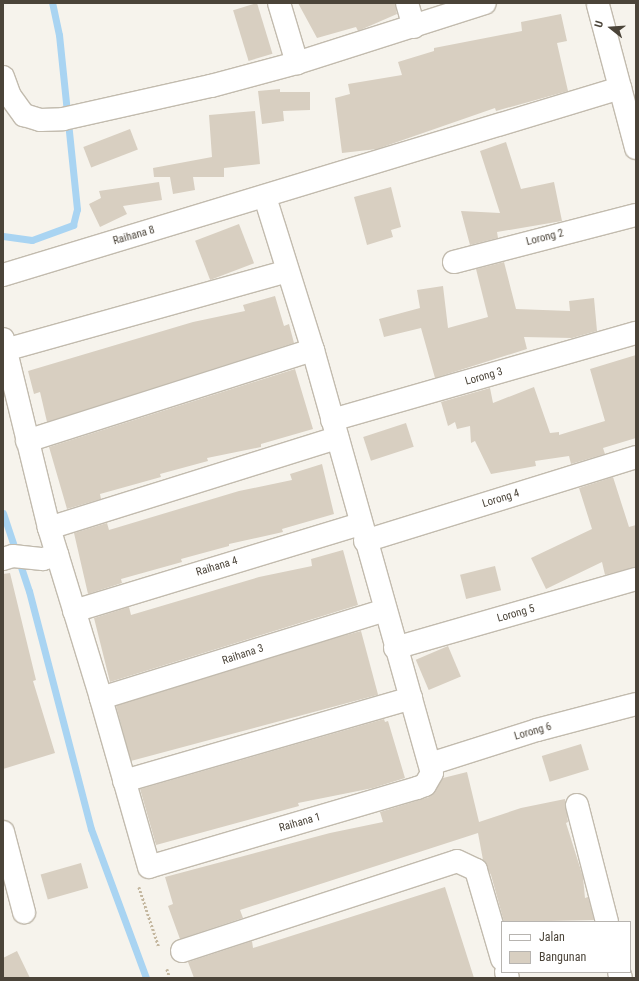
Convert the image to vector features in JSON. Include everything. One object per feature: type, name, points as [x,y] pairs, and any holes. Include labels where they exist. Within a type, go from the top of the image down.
[{"type":"street","points":[[279,3],[297,63]]},
{"type":"street","points":[[407,3],[414,27]]},
{"type":"street","points":[[3,77],[10,96],[24,115],[40,120],[63,119],[104,111],[297,63],[414,27],[485,3]]},
{"type":"street","points":[[599,4],[636,148]]},
{"type":"street","name":"Raihana 8","points":[[3,275],[265,197],[620,88]]},
{"type":"street","points":[[265,197],[335,429],[363,533],[430,764]]},
{"type":"street","name":"Lorong 2","points":[[454,262],[636,215]]},
{"type":"street","points":[[287,271],[4,344],[49,528],[50,557],[74,611],[101,698],[124,781],[411,698]]},
{"type":"street","name":"Lorong 3","points":[[49,528],[335,429],[636,333]]},
{"type":"street","points":[[27,441],[312,350]]},
{"type":"street","name":"Lorong 4","points":[[363,533],[636,457]]},
{"type":"street","name":"Raihana 4","points":[[74,611],[363,533]]},
{"type":"street","points":[[8,558],[50,557]]},
{"type":"street","name":"Lorong 5","points":[[396,648],[636,579]]},
{"type":"street","name":"Raihana 3","points":[[101,698],[385,610]]},
{"type":"street","name":"Lorong 6","points":[[430,764],[537,730],[636,704]]},
{"type":"street","name":"Raihana 1","points":[[124,781],[146,862],[151,867],[417,788],[425,785],[432,776],[430,764]]},
{"type":"street","points":[[578,805],[607,921]]},
{"type":"street","points":[[3,832],[24,912]]},
{"type":"street","points":[[182,950],[457,861],[476,870],[501,955]]},
{"type":"building","points":[[257,3],[272,54],[249,61],[233,10]]},
{"type":"building","points":[[298,3],[395,3],[397,14],[358,31],[356,27],[317,38]]},
{"type":"building","points":[[561,14],[567,41],[557,43],[568,91],[496,111],[495,108],[377,149],[342,153],[335,98],[350,94],[348,84],[402,75],[398,62],[434,51],[434,48],[522,31],[521,22]]},
{"type":"building","points":[[280,89],[280,92],[310,92],[310,110],[283,111],[284,121],[262,124],[258,91]]},
{"type":"building","points":[[255,111],[260,164],[224,168],[224,177],[193,177],[195,190],[173,194],[170,177],[154,177],[153,168],[212,157],[209,115]]},
{"type":"building","points":[[130,129],[138,150],[91,167],[83,147]]},
{"type":"building","points":[[506,142],[521,189],[554,182],[562,221],[497,232],[498,238],[470,245],[461,211],[500,213],[480,151]]},
{"type":"building","points":[[159,182],[162,200],[123,206],[127,214],[100,227],[89,204],[101,198],[99,191]]},
{"type":"building","points":[[391,187],[401,227],[391,230],[393,237],[367,245],[354,197]]},
{"type":"building","points":[[239,224],[254,263],[210,280],[195,241]]},
{"type":"building","points":[[504,262],[516,309],[570,311],[569,301],[594,298],[597,331],[572,338],[524,337],[527,349],[435,378],[421,328],[384,337],[379,319],[420,308],[417,290],[443,286],[448,328],[488,317],[476,269]]},
{"type":"building","points":[[275,296],[284,326],[289,324],[294,343],[47,422],[40,392],[34,394],[28,371],[193,322],[245,311],[243,305]]},
{"type":"building","points":[[636,355],[636,438],[603,448],[605,454],[571,464],[569,456],[535,461],[536,466],[491,474],[475,441],[471,443],[470,426],[457,429],[455,422],[448,426],[441,402],[490,388],[493,403],[534,387],[550,433],[559,432],[559,435],[605,421],[590,369]]},
{"type":"building","points":[[295,369],[313,429],[261,444],[261,447],[207,458],[208,461],[160,474],[161,477],[100,494],[101,499],[67,509],[49,447]]},
{"type":"building","points":[[406,423],[414,447],[371,461],[363,437]]},
{"type":"building","points":[[322,464],[334,514],[282,529],[283,532],[229,544],[229,546],[181,559],[182,562],[121,579],[122,583],[88,594],[74,533],[107,523],[109,530],[239,491],[292,480],[290,474]]},
{"type":"building","points":[[613,477],[629,527],[636,525],[636,567],[605,575],[602,562],[546,589],[531,558],[592,529],[579,488]]},
{"type":"building","points":[[343,550],[358,605],[110,682],[94,618],[129,607],[131,615],[259,577],[312,566],[311,559]]},
{"type":"building","points":[[495,566],[501,590],[466,599],[460,575]]},
{"type":"building","points":[[10,573],[36,680],[33,681],[55,753],[3,769],[3,574]]},
{"type":"building","points":[[361,631],[378,695],[131,761],[114,697]]},
{"type":"building","points":[[448,646],[461,676],[429,690],[416,660]]},
{"type":"building","points":[[384,719],[385,722],[388,721],[405,778],[373,788],[298,803],[299,806],[156,845],[140,789]]},
{"type":"building","points":[[581,744],[589,770],[550,782],[542,756]]},
{"type":"building","points":[[467,772],[479,822],[521,808],[565,799],[568,822],[566,823],[583,877],[585,898],[588,897],[594,920],[504,921],[491,875],[483,860],[478,833],[240,910],[243,918],[180,939],[168,906],[173,904],[165,877],[330,833],[383,822],[380,812],[429,797],[443,778]]},
{"type":"building","points":[[81,863],[88,888],[48,900],[41,875]]},
{"type":"building","points":[[445,887],[474,978],[194,978],[188,962],[252,941],[253,948]]},
{"type":"building","points":[[17,951],[30,978],[3,978],[3,958]]},
{"type":"waterway","points":[[3,236],[32,240],[73,225],[77,209],[59,35],[52,3]]},
{"type":"waterway","points":[[3,513],[29,591],[91,829],[146,978]]}]
